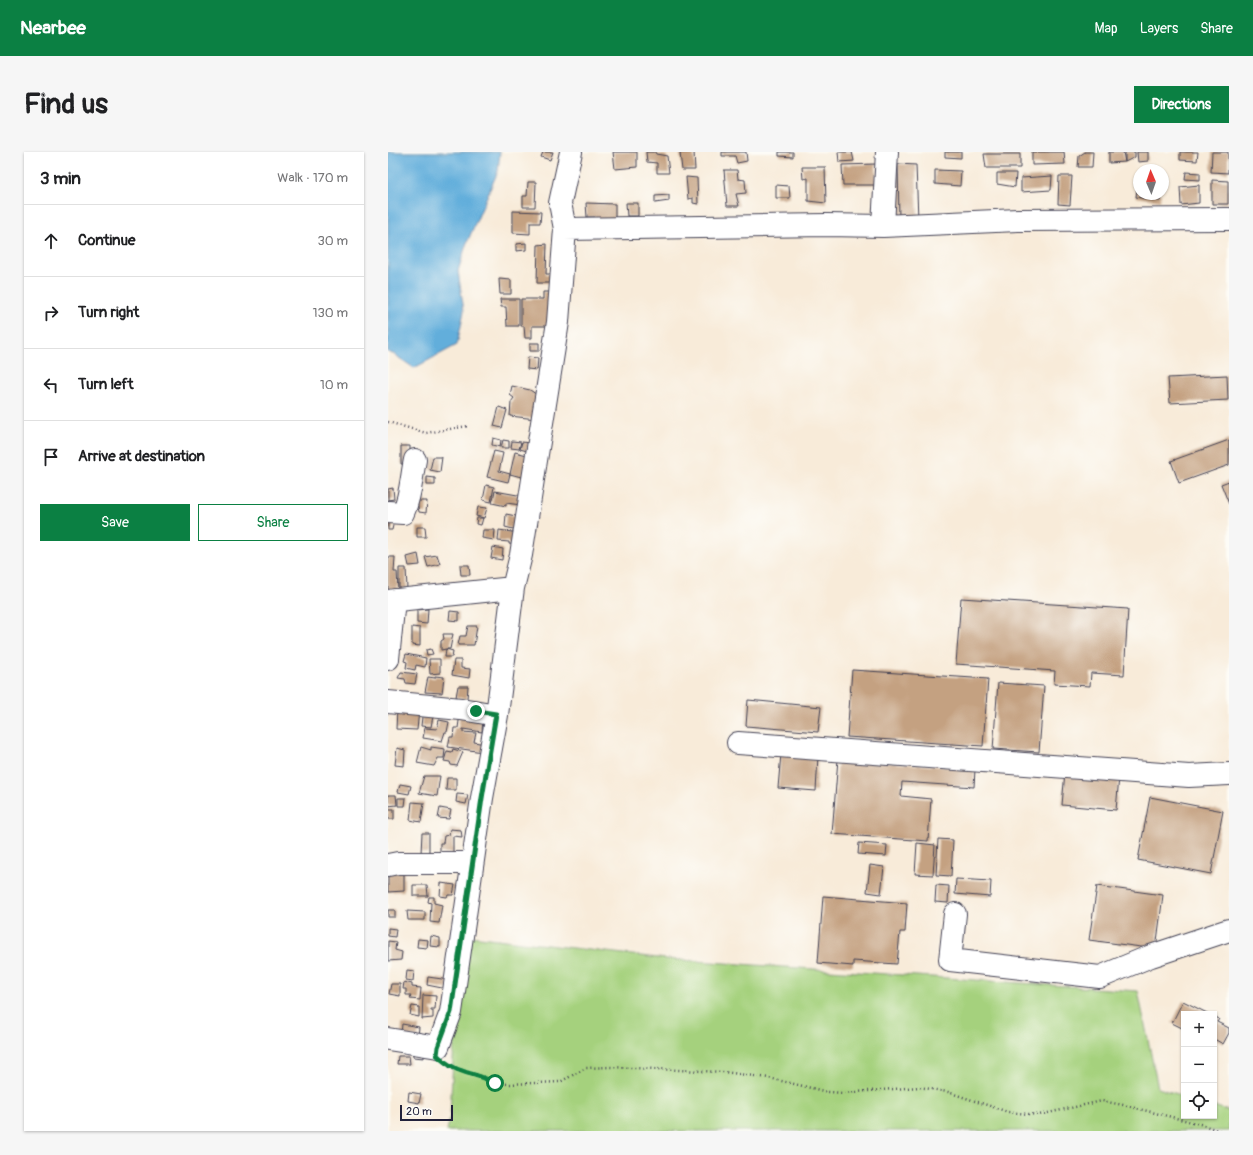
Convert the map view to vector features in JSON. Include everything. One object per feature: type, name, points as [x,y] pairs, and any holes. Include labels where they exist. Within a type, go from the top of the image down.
[{"type":"street","points":[[388,1039],[438,1047],[451,1012],[472,863],[496,714],[513,588],[522,547],[558,322],[565,229],[560,202],[571,152]]},
{"type":"street","points":[[882,226],[887,152]]},
{"type":"street","points":[[565,229],[828,225],[882,226],[1018,220],[1229,218]]},
{"type":"street","points":[[388,512],[403,513],[410,499],[411,481],[415,460]]},
{"type":"street","points":[[388,659],[391,601],[513,588]]},
{"type":"street","points":[[388,702],[496,714]]},
{"type":"street","points":[[738,743],[1190,776],[1229,774]]},
{"type":"street","points":[[388,865],[398,863],[472,863]]},
{"type":"street","points":[[955,914],[950,960],[1100,977],[1151,956],[1229,930]]},
{"type":"path","points":[[388,422],[426,433],[468,426]]},
{"type":"path","points":[[438,1047],[437,1055],[454,1069],[484,1077],[495,1083],[560,1082],[586,1068],[591,1067],[705,1071],[769,1078],[828,1092],[843,1093],[919,1087],[934,1088],[1008,1112],[1030,1115],[1107,1102],[1200,1124],[1220,1131]]},
{"type":"green space","points":[[471,936],[666,959],[1138,991],[1158,1088],[1181,1095],[1181,1119],[1217,1119],[1217,1107],[1229,1111],[1229,1131],[447,1131],[450,1115],[454,1040]]},
{"type":"water","points":[[388,152],[500,152],[498,171],[466,245],[458,271],[464,311],[457,345],[414,368],[388,352]]},
{"type":"building","points":[[543,152],[553,152],[550,160],[541,157]]},
{"type":"building","points":[[613,152],[637,152],[637,167],[615,169]]},
{"type":"building","points":[[646,152],[655,152],[656,154],[667,156],[669,173],[657,173],[657,163],[647,162]]},
{"type":"building","points":[[694,152],[695,170],[682,170],[680,153]]},
{"type":"building","points":[[722,152],[746,152],[747,161],[737,163],[735,156],[722,156]]},
{"type":"building","points":[[779,152],[793,152],[793,157],[779,156]]},
{"type":"building","points":[[838,152],[852,152],[854,161],[839,162]]},
{"type":"building","points":[[945,152],[961,152],[961,158],[945,157]]},
{"type":"building","points":[[1032,152],[1064,152],[1065,164],[1032,165]]},
{"type":"building","points":[[1085,152],[1093,152],[1092,167],[1078,167],[1079,156]]},
{"type":"building","points":[[1109,152],[1123,152],[1125,162],[1109,163]]},
{"type":"building","points":[[1125,152],[1135,152],[1135,157],[1125,162]]},
{"type":"building","points":[[1137,152],[1148,152],[1148,161],[1138,162]]},
{"type":"building","points":[[1180,152],[1198,152],[1197,161],[1180,160]]},
{"type":"building","points":[[1212,152],[1228,152],[1228,173],[1211,172]]},
{"type":"building","points":[[984,154],[1020,154],[1020,168],[986,168]]},
{"type":"building","points":[[876,164],[877,185],[843,185],[842,165]]},
{"type":"building","points":[[898,164],[916,165],[918,219],[899,219]]},
{"type":"building","points":[[802,167],[825,167],[826,203],[808,201],[808,178],[803,179]]},
{"type":"building","points":[[724,170],[737,170],[738,179],[745,180],[746,193],[736,194],[739,206],[727,206]]},
{"type":"building","points":[[935,170],[961,171],[960,186],[935,184]]},
{"type":"building","points":[[1186,172],[1200,173],[1200,180],[1185,179]]},
{"type":"building","points":[[997,173],[1016,173],[1015,187],[997,184]]},
{"type":"building","points":[[1052,176],[1051,190],[1021,192],[1021,178]]},
{"type":"building","points":[[1059,176],[1072,176],[1070,205],[1058,204]]},
{"type":"building","points":[[686,177],[697,178],[698,204],[693,203],[693,198],[688,199]]},
{"type":"building","points":[[1212,180],[1228,181],[1228,204],[1212,204]]},
{"type":"building","points":[[528,182],[536,182],[535,207],[523,207],[523,196],[527,196]]},
{"type":"building","points":[[776,185],[789,186],[790,198],[776,198]]},
{"type":"building","points":[[1199,185],[1199,203],[1181,205],[1180,187]]},
{"type":"building","points":[[669,195],[669,201],[655,203],[655,196]]},
{"type":"building","points":[[586,203],[615,204],[615,224],[597,224],[595,217],[587,217]]},
{"type":"building","points":[[626,203],[638,203],[638,216],[627,216]]},
{"type":"building","points":[[513,211],[541,212],[540,223],[530,223],[530,234],[513,233]]},
{"type":"building","points":[[526,243],[526,250],[516,251],[516,244]]},
{"type":"building","points":[[547,244],[546,274],[552,274],[552,283],[537,283],[538,245]]},
{"type":"building","points":[[499,279],[511,280],[511,294],[500,294]]},
{"type":"building","points":[[543,292],[551,292],[550,326],[532,326],[532,338],[525,338],[524,326],[521,326],[521,299],[543,299]]},
{"type":"building","points":[[500,299],[519,299],[519,326],[507,326],[506,307],[501,307]]},
{"type":"building","points":[[530,343],[539,343],[539,351],[530,351]]},
{"type":"building","points":[[528,357],[538,358],[537,370],[527,369]]},
{"type":"building","points":[[1227,375],[1228,400],[1170,403],[1168,378]]},
{"type":"building","points":[[512,386],[530,390],[540,397],[536,419],[510,416],[511,402],[514,398],[510,395]]},
{"type":"building","points":[[499,407],[507,410],[502,428],[494,426]]},
{"type":"building","points":[[493,438],[501,440],[500,447],[492,445]]},
{"type":"building","points":[[503,440],[509,441],[509,448],[501,448]]},
{"type":"building","points":[[1229,440],[1229,465],[1179,483],[1171,461]]},
{"type":"building","points":[[512,441],[521,442],[519,449],[511,448]]},
{"type":"building","points":[[522,442],[529,443],[527,451],[520,449]]},
{"type":"building","points":[[401,446],[410,446],[410,464],[401,464]]},
{"type":"building","points":[[494,451],[503,453],[499,471],[510,474],[508,482],[487,477]]},
{"type":"building","points":[[515,452],[531,456],[525,478],[510,474]]},
{"type":"building","points":[[433,457],[442,457],[440,472],[430,470]]},
{"type":"building","points":[[427,477],[435,478],[435,485],[427,485]]},
{"type":"building","points":[[1229,481],[1229,504],[1221,484]]},
{"type":"building","points":[[486,485],[494,487],[491,502],[483,500]]},
{"type":"building","points":[[393,488],[394,499],[388,500],[388,489]]},
{"type":"building","points":[[495,491],[523,496],[521,505],[506,503],[506,506],[492,503]]},
{"type":"building","points":[[417,501],[427,501],[426,513],[419,512]]},
{"type":"building","points":[[478,507],[487,508],[484,518],[476,516]]},
{"type":"building","points":[[506,514],[521,517],[517,530],[505,527]]},
{"type":"building","points":[[477,518],[483,518],[481,525],[476,524]]},
{"type":"building","points":[[388,520],[394,521],[392,530],[388,530]]},
{"type":"building","points":[[417,527],[425,527],[426,537],[417,537]]},
{"type":"building","points":[[483,530],[495,530],[494,540],[482,538]]},
{"type":"building","points":[[499,530],[518,533],[516,545],[509,544],[509,542],[498,541]]},
{"type":"building","points":[[493,547],[503,549],[502,560],[491,558]]},
{"type":"building","points":[[418,554],[420,565],[409,566],[407,557]]},
{"type":"building","points":[[437,555],[440,564],[428,567],[425,557]]},
{"type":"building","points":[[388,557],[395,557],[394,572],[397,572],[398,591],[388,591]]},
{"type":"building","points":[[460,565],[469,565],[470,575],[461,575]]},
{"type":"building","points":[[399,568],[406,568],[407,589],[399,589]]},
{"type":"building","points":[[961,598],[1128,609],[1124,675],[1091,673],[1090,686],[1054,684],[1055,671],[956,664]]},
{"type":"building","points":[[428,609],[427,624],[417,623],[417,610]]},
{"type":"building","points":[[450,611],[459,612],[459,621],[449,620]]},
{"type":"building","points":[[468,626],[477,626],[474,645],[458,645],[460,636],[466,636]]},
{"type":"building","points":[[412,627],[420,628],[420,646],[412,645]]},
{"type":"building","points":[[443,634],[453,634],[450,649],[441,650],[441,641],[444,639]]},
{"type":"building","points":[[431,649],[433,654],[427,655],[426,650]]},
{"type":"building","points":[[446,649],[453,651],[452,657],[445,657]]},
{"type":"building","points":[[406,654],[426,658],[425,667],[416,665],[415,670],[406,668],[407,662],[404,661]]},
{"type":"building","points":[[429,659],[440,659],[440,673],[430,674]]},
{"type":"building","points":[[454,660],[461,660],[461,668],[470,669],[469,678],[452,675]]},
{"type":"building","points":[[852,670],[988,679],[983,746],[847,737]]},
{"type":"building","points":[[401,672],[417,674],[415,684],[406,683],[405,679],[398,678]]},
{"type":"building","points":[[435,676],[444,677],[442,693],[425,692],[428,677],[435,678]]},
{"type":"building","points":[[998,683],[1044,686],[1039,752],[993,749]]},
{"type":"building","points":[[458,686],[468,686],[467,699],[456,697]]},
{"type":"building","points":[[748,700],[821,707],[818,732],[746,726]]},
{"type":"building","points":[[397,709],[419,710],[417,730],[396,729]]},
{"type":"building","points":[[460,714],[483,718],[482,732],[463,729],[463,732],[476,733],[474,742],[485,744],[483,752],[448,747],[450,737],[453,737],[454,728],[458,728]]},
{"type":"building","points":[[433,716],[431,727],[421,726],[422,717]]},
{"type":"building","points":[[439,720],[449,722],[447,732],[445,732],[442,741],[423,738],[425,728],[437,729]]},
{"type":"building","points":[[421,747],[431,750],[431,747],[445,749],[444,758],[438,758],[434,766],[417,763]]},
{"type":"building","points":[[397,748],[405,750],[404,766],[395,765]]},
{"type":"building","points":[[453,749],[463,752],[457,766],[451,765],[450,762],[444,761],[447,751],[452,752]]},
{"type":"building","points":[[781,754],[818,756],[816,791],[778,788]]},
{"type":"building","points":[[838,759],[975,769],[974,787],[902,782],[901,796],[931,799],[928,841],[832,834]]},
{"type":"building","points":[[1065,772],[1119,777],[1116,810],[1062,805]]},
{"type":"building","points":[[424,776],[440,776],[437,796],[419,793]]},
{"type":"building","points":[[447,778],[456,778],[456,790],[446,790]]},
{"type":"building","points":[[400,784],[411,786],[409,794],[398,792]]},
{"type":"building","points":[[457,794],[468,795],[466,804],[456,802]]},
{"type":"building","points":[[388,795],[396,795],[397,805],[388,806]]},
{"type":"building","points":[[1150,797],[1223,811],[1211,874],[1138,860]]},
{"type":"building","points":[[398,798],[406,798],[405,806],[398,806]]},
{"type":"building","points":[[412,802],[424,803],[421,822],[410,820]]},
{"type":"building","points":[[440,808],[451,810],[449,819],[438,818]]},
{"type":"building","points":[[388,809],[394,809],[394,819],[388,819]]},
{"type":"building","points":[[450,829],[461,830],[462,837],[453,836],[453,853],[440,853],[440,843],[443,843],[444,836],[449,835]]},
{"type":"building","points":[[422,833],[429,833],[429,853],[421,853]]},
{"type":"building","points":[[938,839],[953,840],[951,876],[936,875]]},
{"type":"building","points":[[859,843],[887,845],[886,856],[858,854]]},
{"type":"building","points":[[917,843],[935,845],[933,875],[915,874]]},
{"type":"building","points":[[870,865],[884,867],[881,894],[867,892]]},
{"type":"building","points":[[404,870],[404,891],[388,892],[388,872]]},
{"type":"building","points":[[956,879],[991,881],[990,897],[955,894]]},
{"type":"building","points":[[441,883],[455,885],[453,895],[448,895],[447,897],[440,896]]},
{"type":"building","points":[[413,885],[427,885],[428,896],[413,896]]},
{"type":"building","points":[[936,885],[949,886],[948,903],[935,902]]},
{"type":"building","points":[[1097,886],[1163,895],[1156,949],[1089,940]]},
{"type":"building","points":[[823,896],[907,903],[905,932],[900,932],[897,964],[853,961],[853,966],[818,963]]},
{"type":"building","points":[[429,897],[434,897],[434,903],[442,905],[439,923],[430,922],[431,903],[428,902]]},
{"type":"building","points":[[388,910],[395,910],[395,917],[388,917]]},
{"type":"building","points":[[407,911],[425,912],[425,920],[408,920]]},
{"type":"building","points":[[388,928],[396,929],[395,937],[388,936]]},
{"type":"building","points":[[431,936],[440,938],[440,947],[430,946]]},
{"type":"building","points":[[418,939],[428,940],[427,948],[417,947]]},
{"type":"building","points":[[388,941],[396,942],[395,950],[402,952],[401,960],[388,961]]},
{"type":"building","points":[[407,970],[414,971],[413,981],[406,980]]},
{"type":"building","points":[[428,977],[449,980],[447,989],[427,985]]},
{"type":"building","points":[[404,982],[412,984],[412,987],[421,988],[420,1000],[410,999],[411,995],[406,995],[406,989],[403,989]]},
{"type":"building","points":[[391,984],[400,984],[400,996],[389,994]]},
{"type":"building","points":[[423,995],[436,996],[435,1009],[431,1009],[431,1011],[433,1011],[433,1018],[422,1019]]},
{"type":"building","points":[[1183,1001],[1203,1011],[1181,1011],[1181,1028],[1172,1023]]},
{"type":"building","points":[[412,1006],[419,1007],[419,1017],[410,1015]]},
{"type":"building","points":[[1217,1022],[1229,1028],[1229,1033],[1223,1044],[1217,1041]]},
{"type":"building","points":[[402,1024],[419,1027],[418,1037],[401,1035]]},
{"type":"building","points":[[413,1049],[424,1050],[424,1058],[413,1057]]},
{"type":"building","points":[[398,1056],[409,1056],[410,1064],[397,1064]]},
{"type":"building","points":[[409,1092],[421,1094],[419,1103],[408,1101]]},
{"type":"route","points":[[476,711],[496,714],[469,884],[451,1012],[438,1047],[437,1055],[446,1064],[454,1069],[484,1077],[495,1083]]}]
